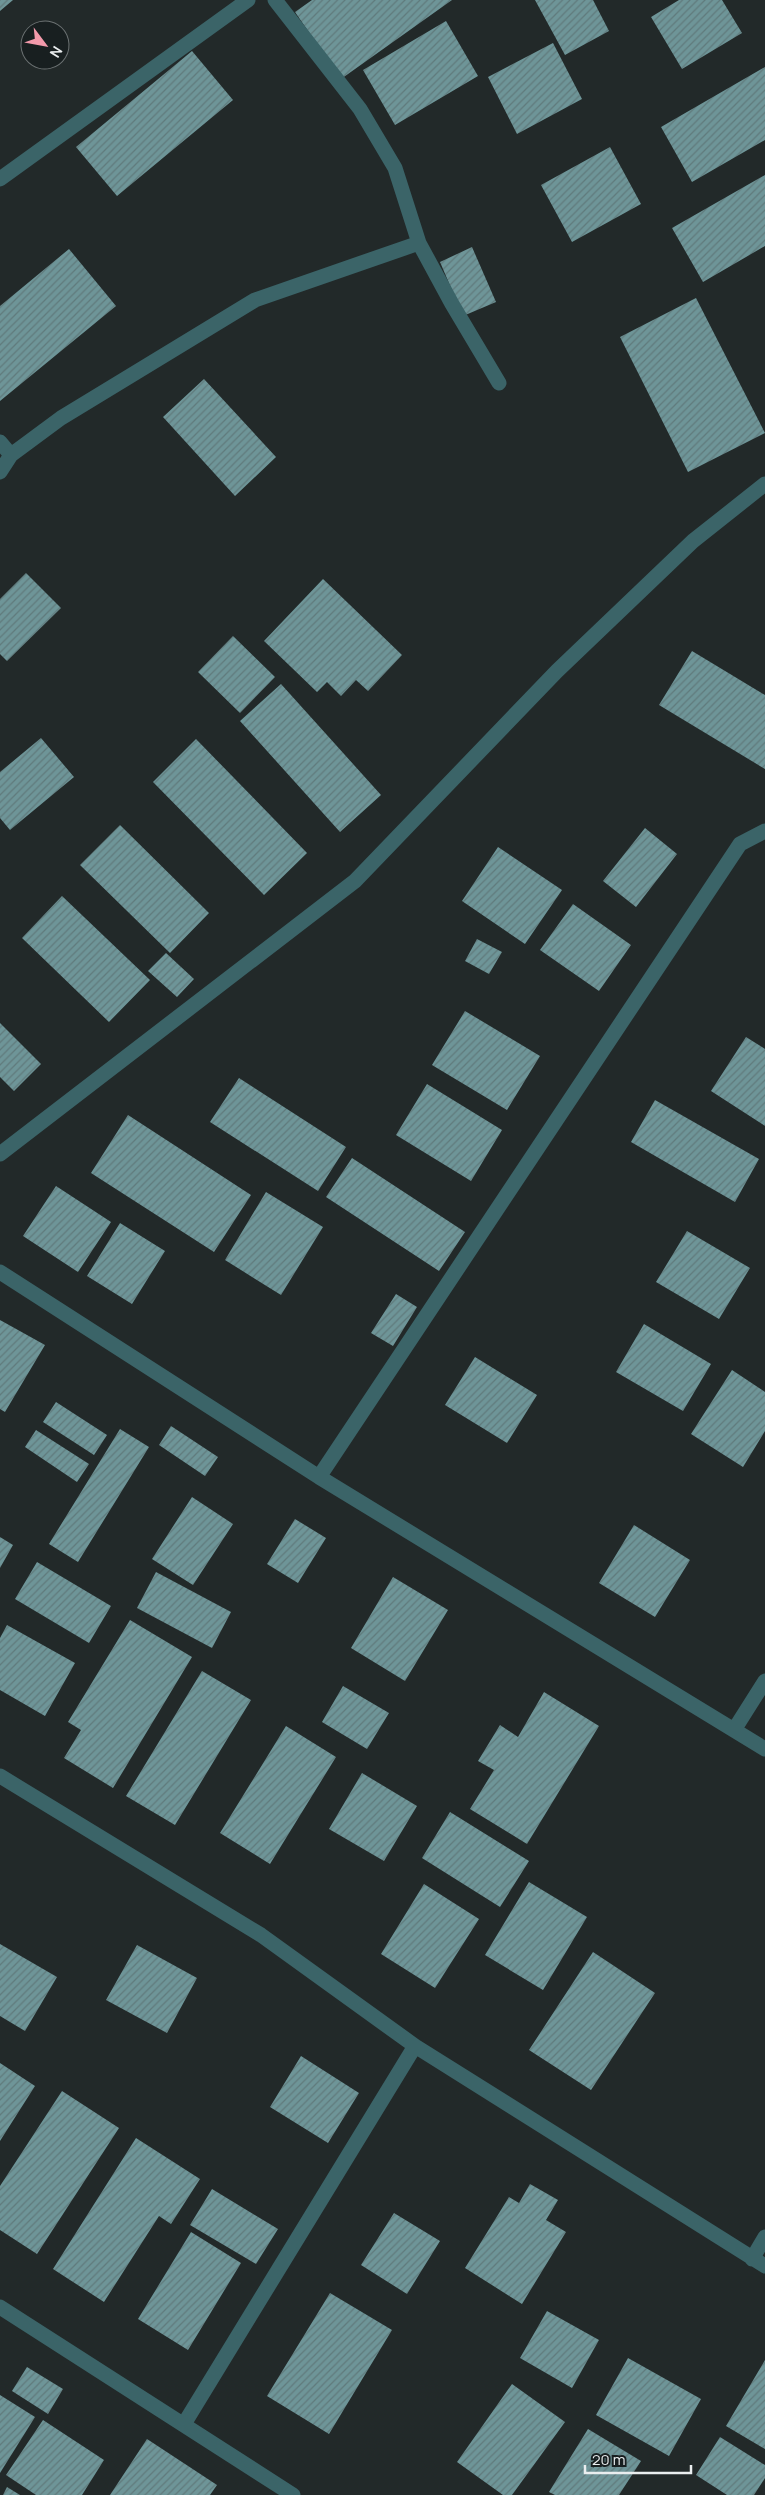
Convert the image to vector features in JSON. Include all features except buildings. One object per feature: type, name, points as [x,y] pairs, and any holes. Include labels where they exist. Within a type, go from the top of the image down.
[{"type":"street","points":[[0,179],[248,0]]},
{"type":"street","points":[[275,0],[360,109],[395,168],[419,243],[452,304],[499,383]]},
{"type":"street","points":[[0,472],[11,455],[61,418],[255,300],[419,243]]},
{"type":"street","points":[[0,442],[11,455]]},
{"type":"street","points":[[0,1154],[355,882],[557,671],[693,541],[765,484]]},
{"type":"street","points":[[319,1477],[740,844],[765,831]]},
{"type":"street","points":[[0,1272],[319,1477],[765,1749]]},
{"type":"street","points":[[734,1730],[765,1680]]},
{"type":"street","points":[[0,1776],[261,1935],[415,2046],[759,2262],[765,2237]]},
{"type":"street","points":[[184,2424],[415,2046]]},
{"type":"street","points":[[0,2307],[292,2495]]}]
